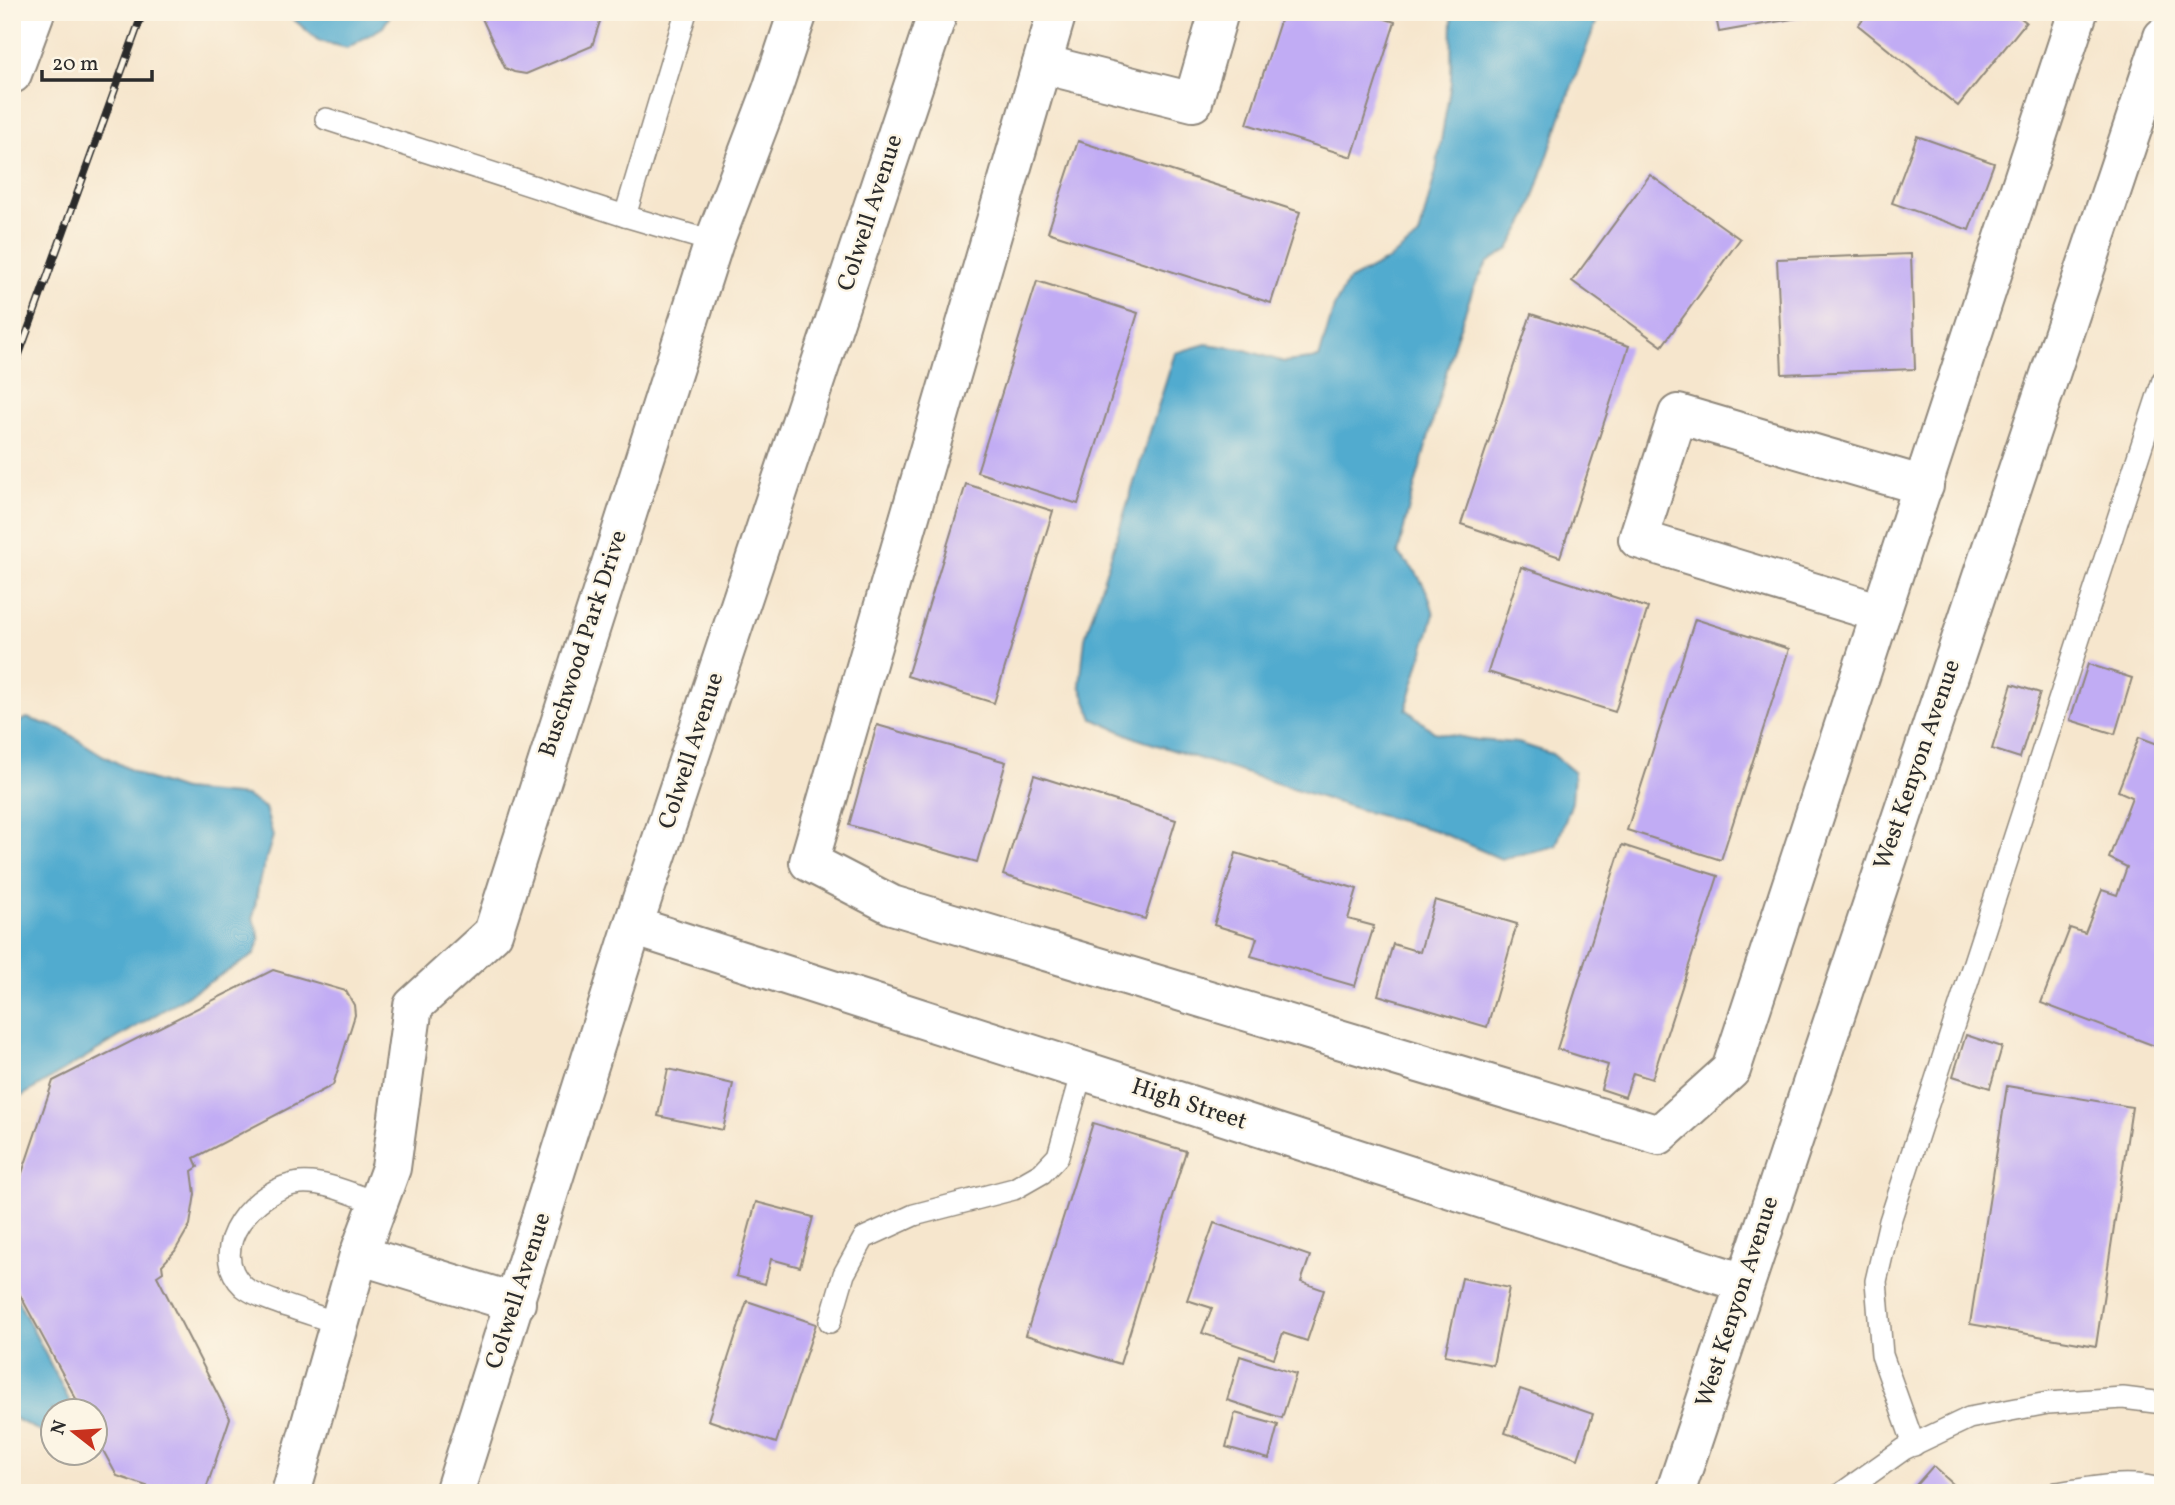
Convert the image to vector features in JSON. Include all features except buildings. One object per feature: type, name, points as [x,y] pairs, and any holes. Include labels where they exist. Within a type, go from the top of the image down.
[{"type":"street","points":[[12,75],[35,12]]},
{"type":"street","name":"Buschwood Park Drive","points":[[291,1493],[359,1255],[391,1168],[413,1006],[493,933],[714,242],[772,90],[798,12]]},
{"type":"street","name":"Colwell Avenue","points":[[454,1493],[633,926],[938,12]]},
{"type":"street","points":[[1057,12],[809,862],[892,905],[1659,1135],[1731,1070],[2078,12]]},
{"type":"street","points":[[1042,64],[1193,102],[1219,12]]},
{"type":"street","name":"West Kenyon Avenue","points":[[1675,1493],[2163,37]]},
{"type":"street","points":[[1881,613],[1638,539],[1678,414],[1924,486]]},
{"type":"street","name":"High Street","points":[[633,926],[1744,1283]]},
{"type":"street","points":[[359,1255],[516,1303]]},
{"type":"lane","points":[[625,216],[686,12]]},
{"type":"lane","points":[[326,119],[625,216],[714,242]]},
{"type":"lane","points":[[1914,1445],[1882,1355],[1876,1281],[1889,1221],[2163,380]]},
{"type":"lane","points":[[830,1322],[844,1274],[864,1238],[914,1215],[1014,1189],[1042,1173],[1058,1156],[1082,1070]]},
{"type":"lane","points":[[340,1324],[262,1297],[245,1288],[234,1273],[229,1254],[234,1235],[242,1217],[257,1201],[279,1188],[301,1183],[321,1184],[378,1203]]},
{"type":"lane","points":[[1842,1493],[1904,1449],[1969,1418],[2048,1403],[2123,1398],[2163,1403]]},
{"type":"lane","points":[[2057,1493],[2115,1484],[2163,1490]]},
{"type":"water","points":[[285,12],[392,12],[383,27],[347,48],[319,41]]},
{"type":"water","points":[[1452,12],[1600,12],[1528,215],[1509,249],[1487,263],[1473,289],[1454,344],[1398,554],[1416,572],[1428,594],[1434,614],[1406,709],[1434,732],[1478,740],[1518,743],[1552,754],[1574,772],[1572,802],[1556,846],[1501,859],[1437,831],[1367,812],[1138,739],[1093,719],[1080,685],[1085,638],[1175,353],[1206,344],[1242,349],[1284,362],[1319,358],[1334,307],[1348,281],[1388,260],[1419,236],[1436,171],[1451,82]]},
{"type":"water","points":[[27,718],[61,729],[144,777],[183,790],[246,796],[265,808],[273,836],[259,882],[253,918],[260,939],[254,955],[12,1102],[12,725]]},
{"type":"water","points":[[12,1289],[67,1396],[38,1396],[38,1431],[12,1417]]},
{"type":"railway","points":[[12,374],[143,12]]}]
